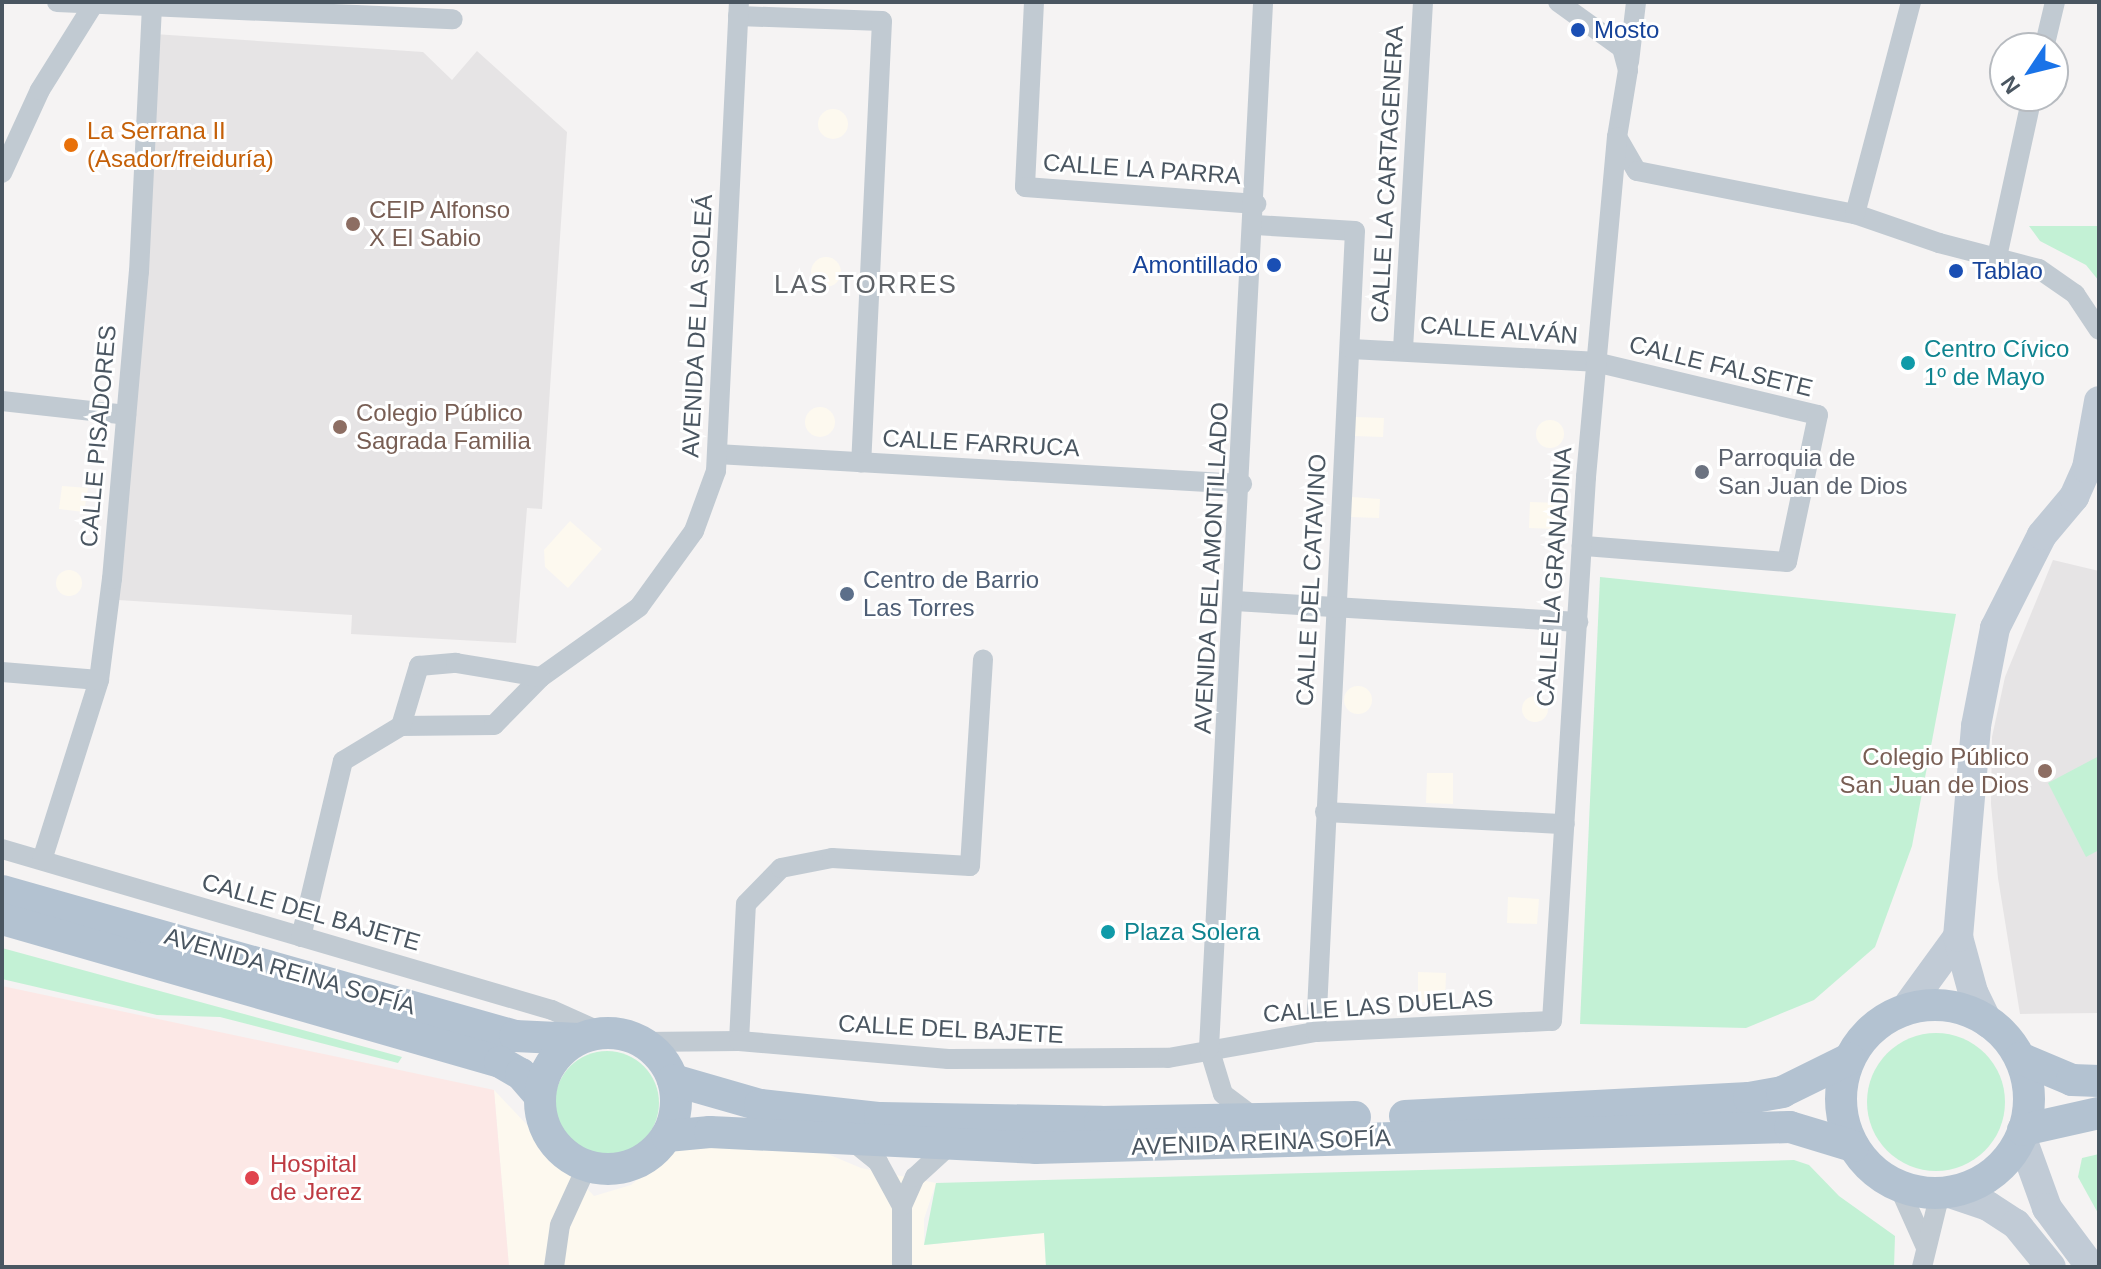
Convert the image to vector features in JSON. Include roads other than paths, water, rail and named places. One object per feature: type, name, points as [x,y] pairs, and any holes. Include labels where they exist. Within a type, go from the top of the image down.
[{"type":"main road","name":"AVENIDA REINA SOFÍA","points":[[2,891],[515,1036],[591,1036]]},
{"type":"main road","name":"AVENIDA REINA SOFÍA","points":[[2,919],[500,1062],[521,1074],[540,1096]]},
{"type":"main road","name":"AVENIDA REINA SOFÍA","points":[[2020,1058],[2029,1089],[2022,1133],[1992,1175],[1944,1192],[1899,1187],[1872,1169],[1853,1146],[1842,1118],[1841,1088],[1849,1059],[1866,1035],[1904,1011],[1947,1005],[1988,1023],[2020,1058],[2072,1080],[2099,1081]]},
{"type":"main road","points":[[591,1036],[643,1042],[673,1080],[675,1108],[667,1136],[641,1161],[624,1167],[587,1166],[551,1139],[540,1096],[552,1062],[591,1036]]},
{"type":"main road","name":"AVENIDA REINA SOFÍA","points":[[673,1080],[760,1105],[880,1118],[1256,1119],[1749,1098],[1782,1092],[1849,1059]]},
{"type":"main road","points":[[2022,1133],[2099,1113]]},
{"type":"main road","name":"AVENIDA REINA SOFÍA","points":[[667,1136],[710,1132],[1035,1148],[1790,1127],[1853,1146]]},
{"type":"street","points":[[57,2],[453,19]]},
{"type":"street","name":"CALLE LA PARRA","points":[[1034,2],[1025,187],[1256,204]]},
{"type":"street","name":"AVENIDA DEL AMONTILLADO","points":[[1256,1119],[1223,1094],[1209,1048],[1242,484],[1263,2]]},
{"type":"street","name":"CALLE LA CARTAGENERA","points":[[1403,349],[1423,2]]},
{"type":"street","points":[[1558,2],[1622,48],[1628,70]]},
{"type":"street","name":"CALLE LA GRANADINA","points":[[1552,1021],[1595,362],[1617,137],[1636,2]]},
{"type":"street","points":[[1855,214],[1911,2]]},
{"type":"street","points":[[2048,32],[2055,2]]},
{"type":"street","points":[[2,173],[40,90],[94,3]]},
{"type":"street","name":"CALLE PISADORES","points":[[42,860],[99,680],[126,415],[152,8]]},
{"type":"street","points":[[738,9],[882,21],[861,463]]},
{"type":"street","name":"AVENIDA DE LA SOLEÁ","points":[[401,726],[494,725],[541,677],[639,607],[694,531],[716,471],[738,9]]},
{"type":"street","points":[[1997,257],[2029,112]]},
{"type":"street","points":[[1617,137],[1637,171],[1855,214],[2039,269],[2075,294],[2099,330]]},
{"type":"street","name":"CALLE DEL CATAVINO","points":[[1255,225],[1355,231],[1316,1032]]},
{"type":"street","name":"CALLE ALVÁN","points":[[1351,349],[1403,349],[1595,362]]},
{"type":"street","name":"CALLE FALSETE","points":[[1582,546],[1787,562],[1818,415],[1595,362]]},
{"type":"street","points":[[2,401],[126,415]]},
{"type":"street","points":[[1988,1023],[1973,992],[1958,937],[1976,726],[1995,628],[2042,535],[2086,491],[2097,438],[2099,401]]},
{"type":"street","name":"CALLE FARRUCA","points":[[717,454],[1242,484]]},
{"type":"street","points":[[1235,601],[1578,622]]},
{"type":"street","points":[[739,1041],[746,904],[781,868],[832,858],[970,866],[983,659]]},
{"type":"street","points":[[301,937],[343,761],[401,726],[419,666],[456,663],[541,677]]},
{"type":"street","points":[[2,672],[99,680]]},
{"type":"street","points":[[1325,812],[1565,824]]},
{"type":"street","name":"CALLE DEL BAJETE","points":[[2,849],[552,1010],[591,1036]]},
{"type":"street","points":[[1904,1011],[1958,937]]},
{"type":"street","name":"CALLE LAS DUELAS","points":[[1209,1048],[1316,1032],[1552,1021]]},
{"type":"street","name":"CALLE DEL BAJETE","points":[[643,1042],[739,1041],[948,1059],[1168,1058],[1209,1048]]},
{"type":"street","points":[[2022,1133],[2031,1176],[2047,1208],[2091,1267]]},
{"type":"street","points":[[851,1140],[878,1162],[902,1206]]},
{"type":"street","points":[[902,1267],[902,1206],[915,1177],[951,1144]]},
{"type":"street","points":[[554,1267],[560,1225],[587,1166]]},
{"type":"street","points":[[1899,1187],[1925,1246]]},
{"type":"street","points":[[1922,1267],[1925,1246],[1944,1192],[1988,1206],[2016,1224],[2051,1267]]},
{"type":"place","name":"Mosto","points":[[1578,30]]},
{"type":"place","name":"La Serrana II (Asador/freiduría)","points":[[71,145]]},
{"type":"place","name":"CEIP Alfonso X El Sabio","points":[[353,224]]},
{"type":"place","name":"Amontillado","points":[[1274,265]]},
{"type":"place","name":"Tablao","points":[[1956,271]]},
{"type":"place","name":"Centro Cívico 1º de Mayo","points":[[1908,363]]},
{"type":"place","name":"Colegio Público Sagrada Familia","points":[[340,427]]},
{"type":"place","name":"Parroquia de San Juan de Dios","points":[[1702,472]]},
{"type":"place","name":"Centro de Barrio Las Torres","points":[[847,594]]},
{"type":"place","name":"Colegio Público San Juan de Dios","points":[[2045,771]]},
{"type":"place","name":"Plaza Solera","points":[[1108,932]]},
{"type":"place","name":"Hospital de Jerez","points":[[252,1178]]},
{"type":"district","name":"LAS TORRES","points":[[866,285]]}]
